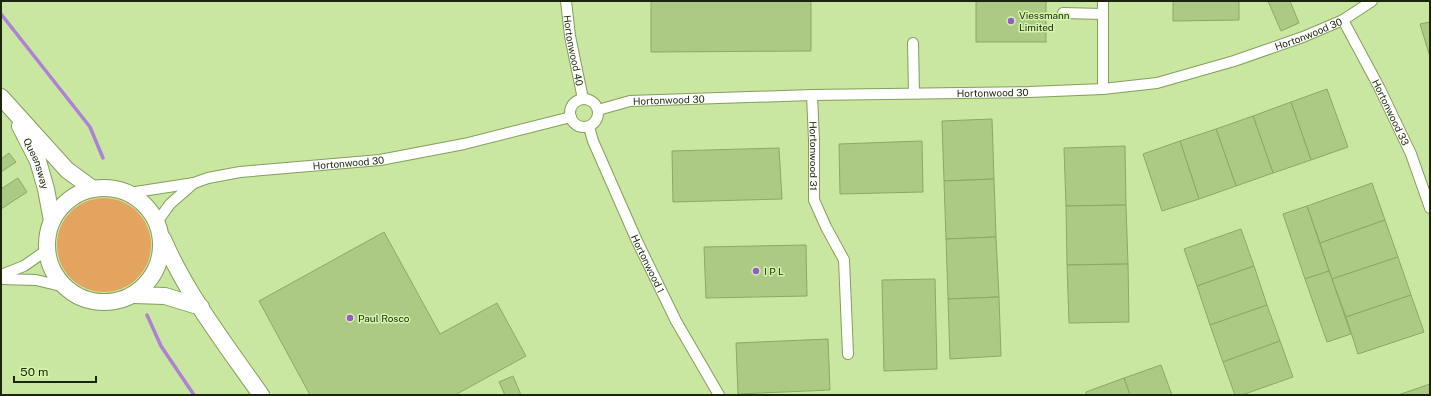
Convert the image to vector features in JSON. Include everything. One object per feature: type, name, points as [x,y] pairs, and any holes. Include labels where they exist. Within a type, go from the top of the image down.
[{"type":"main road","name":"Queensway","points":[[1,97],[67,170],[93,189]]},
{"type":"main road","name":"Queensway","points":[[11,109],[38,161],[46,189],[52,221]]},
{"type":"main road","points":[[201,307],[165,296],[133,295],[119,300],[106,302],[82,298],[65,287],[56,276],[50,264],[47,250],[48,235],[52,221],[62,206],[76,195],[93,189],[111,188],[129,193],[140,200],[150,210],[159,227],[173,261],[201,307],[261,395]]},
{"type":"main road","points":[[133,295],[151,278],[161,256],[159,227]]},
{"type":"street","name":"Hortonwood 40","points":[[566,1],[570,36],[583,99]]},
{"type":"street","points":[[1103,1],[1103,89]]},
{"type":"street","name":"Hortonwood 30","points":[[598,110],[630,101],[812,95],[1029,92],[1103,89],[1157,83],[1234,61],[1303,37],[1343,20],[1372,1]]},
{"type":"street","points":[[1063,13],[1103,14]]},
{"type":"street","name":"Hortonwood 33","points":[[1343,20],[1379,87],[1411,154],[1430,208]]},
{"type":"street","points":[[913,43],[914,93]]},
{"type":"street","name":"Hortonwood 31","points":[[812,95],[814,200],[826,227],[844,260],[848,354]]},
{"type":"street","points":[[583,99],[587,99],[594,103],[598,110],[598,118],[593,125],[589,127],[580,127],[576,125],[571,117],[571,108],[574,104],[583,99]]},
{"type":"street","name":"Hortonwood 30","points":[[129,193],[194,183],[208,178],[240,172],[380,160],[464,144],[571,117]]},
{"type":"street","name":"Hortonwood 1","points":[[589,127],[593,141],[636,241],[676,320],[719,395]]},
{"type":"street","name":"Hortonwood 30","points":[[159,227],[170,204],[194,183]]},
{"type":"street","points":[[1,275],[24,266],[47,250]]},
{"type":"street","points":[[1,279],[36,280],[65,287]]},
{"type":"shaded area","points":[[104,198],[122,201],[137,212],[148,227],[151,245],[148,263],[137,278],[122,289],[104,292],[86,289],[71,278],[60,263],[57,245],[60,227],[71,212],[86,201]]},
{"type":"building","points":[[651,1],[811,1],[811,51],[651,52]]},
{"type":"building","name":"Viessmann Limited","points":[[976,1],[1046,1],[1046,42],[976,42]]},
{"type":"building","points":[[1173,1],[1239,1],[1239,20],[1173,21]]},
{"type":"building","points":[[1268,1],[1290,1],[1299,23],[1281,31]]},
{"type":"building","points":[[1430,22],[1430,57],[1420,24]]},
{"type":"building","points":[[1327,89],[1348,147],[1311,160],[1291,102]]},
{"type":"building","points":[[1291,102],[1311,160],[1273,173],[1253,116]]},
{"type":"building","points":[[1253,116],[1273,173],[1236,186],[1216,129]]},
{"type":"building","points":[[992,119],[994,179],[944,181],[942,121]]},
{"type":"building","points":[[1216,129],[1236,186],[1199,199],[1180,141]]},
{"type":"building","points":[[922,141],[923,192],[840,194],[839,144]]},
{"type":"building","points":[[1180,141],[1199,199],[1162,211],[1143,154]]},
{"type":"building","points":[[1125,146],[1126,205],[1066,206],[1064,148]]},
{"type":"building","points":[[779,148],[782,199],[673,202],[672,151]]},
{"type":"building","points":[[9,153],[16,162],[1,172],[1,159]]},
{"type":"building","points":[[18,178],[27,192],[1,209],[1,189]]},
{"type":"building","points":[[994,179],[996,237],[946,239],[944,181]]},
{"type":"building","points":[[1372,183],[1385,220],[1320,243],[1307,206]]},
{"type":"building","points":[[1126,205],[1128,264],[1067,265],[1066,206]]},
{"type":"building","points":[[1307,206],[1329,271],[1305,279],[1283,214]]},
{"type":"building","points":[[1385,220],[1398,257],[1332,279],[1320,243]]},
{"type":"building","points":[[1241,229],[1254,266],[1197,286],[1184,249]]},
{"type":"building","name":"Paul Rosco","points":[[384,232],[440,334],[497,303],[526,356],[455,395],[310,395],[259,301]]},
{"type":"building","points":[[996,237],[999,297],[948,299],[946,239]]},
{"type":"building","name":"I P L","points":[[806,245],[807,296],[706,298],[704,247]]},
{"type":"building","points":[[1398,257],[1411,295],[1346,317],[1332,279]]},
{"type":"building","points":[[1128,264],[1129,322],[1069,323],[1067,265]]},
{"type":"building","points":[[1254,266],[1267,305],[1210,325],[1197,286]]},
{"type":"building","points":[[1329,271],[1351,334],[1327,342],[1305,279]]},
{"type":"building","points":[[935,279],[937,369],[884,371],[882,280]]},
{"type":"building","points":[[1411,295],[1424,332],[1358,354],[1346,317]]},
{"type":"building","points":[[999,297],[1001,356],[950,359],[948,299]]},
{"type":"building","points":[[1267,305],[1280,341],[1223,362],[1210,325]]},
{"type":"building","points":[[828,339],[830,390],[738,394],[736,343]]},
{"type":"building","points":[[1280,341],[1293,377],[1242,395],[1235,395],[1223,362]]},
{"type":"building","points":[[1161,365],[1172,395],[1130,395],[1124,378]]},
{"type":"building","points":[[513,376],[521,395],[505,395],[499,382]]},
{"type":"building","points":[[1124,378],[1130,395],[1086,395],[1086,392]]},
{"type":"building","points":[[1430,384],[1430,395],[1398,395]]},
{"type":"waterway","points":[[1,14],[90,127],[103,158]]},
{"type":"waterway","points":[[147,315],[161,346],[194,395]]},
{"type":"place","name":"Viessmann Limited","points":[[1011,21]]},
{"type":"place","name":"I P L","points":[[756,271]]},
{"type":"place","name":"Paul Rosco","points":[[350,318]]}]
